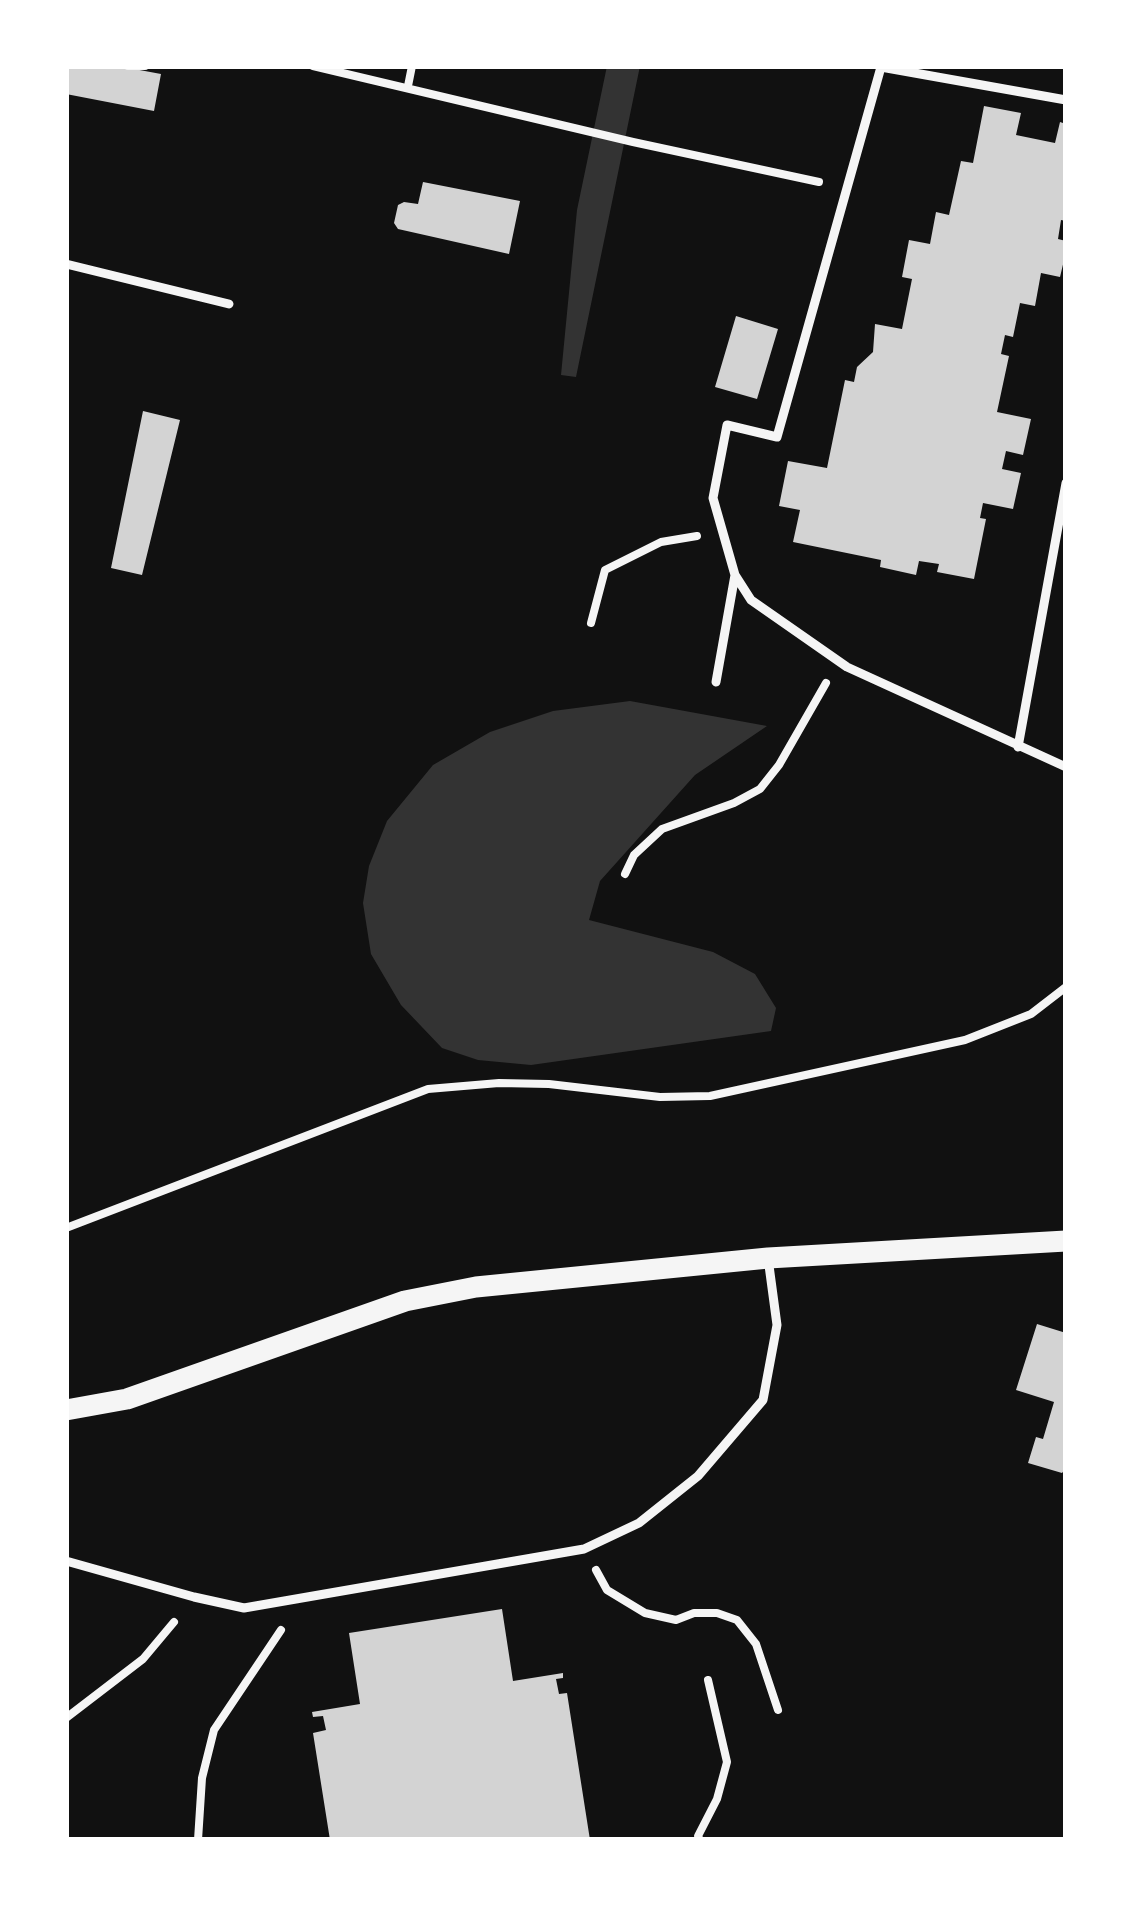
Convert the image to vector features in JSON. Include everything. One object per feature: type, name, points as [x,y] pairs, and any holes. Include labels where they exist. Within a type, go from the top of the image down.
[{"type":"street","points":[[66,1410],[127,1399],[405,1301],[476,1287],[768,1258],[1066,1241]]},
{"type":"lane","points":[[1066,100],[881,67],[777,436],[727,425],[713,498],[735,575],[751,600],[838,661],[1066,767]]},
{"type":"lane","points":[[66,264],[230,304]]},
{"type":"lane","points":[[1018,747],[1066,482]]},
{"type":"lane","points":[[716,682],[735,575]]},
{"type":"lane","points":[[66,1561],[194,1598],[244,1607],[584,1549],[639,1523],[698,1476],[763,1400],[776,1325],[768,1258]]},
{"type":"path","points":[[128,66],[145,66]]},
{"type":"path","points":[[313,66],[844,187]]},
{"type":"path","points":[[408,86],[412,66]]},
{"type":"path","points":[[591,623],[605,570],[661,542],[709,537],[735,575]]},
{"type":"path","points":[[625,874],[634,855],[662,829],[760,789],[779,765],[838,661]]},
{"type":"path","points":[[66,1228],[428,1089],[549,1084],[660,1097],[710,1096],[965,1040],[1031,1014],[1066,987]]},
{"type":"path","points":[[584,1549],[607,1590],[645,1613],[676,1620],[694,1613],[737,1619],[756,1644],[778,1710]]},
{"type":"path","points":[[66,1718],[143,1658],[194,1598]]},
{"type":"path","points":[[198,1840],[202,1778],[214,1730],[282,1628],[284,1600]]},
{"type":"path","points":[[700,1840],[727,1762],[708,1680]]},
{"type":"shaded area","points":[[607,66],[640,66],[576,377],[561,375],[577,210]]},
{"type":"shaded area","points":[[630,701],[767,726],[695,775],[600,881],[589,920],[713,952],[755,974],[776,1008],[771,1031],[531,1065],[478,1060],[442,1048],[401,1005],[371,954],[363,903],[369,866],[387,821],[433,765],[490,732],[553,711]]},
{"type":"building","points":[[66,66],[118,66],[161,74],[154,111],[66,94]]},
{"type":"building","points":[[984,106],[1021,113],[1016,135],[1055,143],[1060,122],[1066,124],[1066,221],[1061,220],[1058,239],[1066,241],[1066,252],[1060,277],[1041,273],[1035,306],[1020,303],[1013,337],[1005,335],[1001,354],[1009,356],[997,412],[1031,419],[1023,455],[1006,451],[1002,469],[1021,473],[1013,509],[983,503],[980,518],[986,519],[974,579],[937,572],[939,564],[919,561],[916,575],[880,567],[881,560],[793,542],[800,510],[779,506],[788,461],[827,468],[845,380],[854,382],[857,367],[873,352],[875,324],[902,329],[912,279],[902,277],[909,240],[930,244],[936,212],[949,215],[961,161],[973,163]]},
{"type":"building","points":[[423,182],[520,201],[509,254],[398,229],[394,223],[398,205],[418,204]]},
{"type":"building","points":[[736,316],[778,329],[757,399],[715,387]]},
{"type":"building","points":[[143,411],[180,420],[142,575],[111,568]]},
{"type":"building","points":[[1037,1324],[1066,1333],[1066,1468],[1062,1473],[1028,1463],[1036,1437],[1043,1439],[1054,1402],[1016,1390]]},
{"type":"building","points":[[502,1609],[513,1681],[563,1673],[563,1678],[556,1679],[559,1694],[567,1693],[590,1840],[330,1840],[313,1733],[326,1730],[323,1716],[313,1717],[312,1712],[360,1704],[349,1633]]}]
